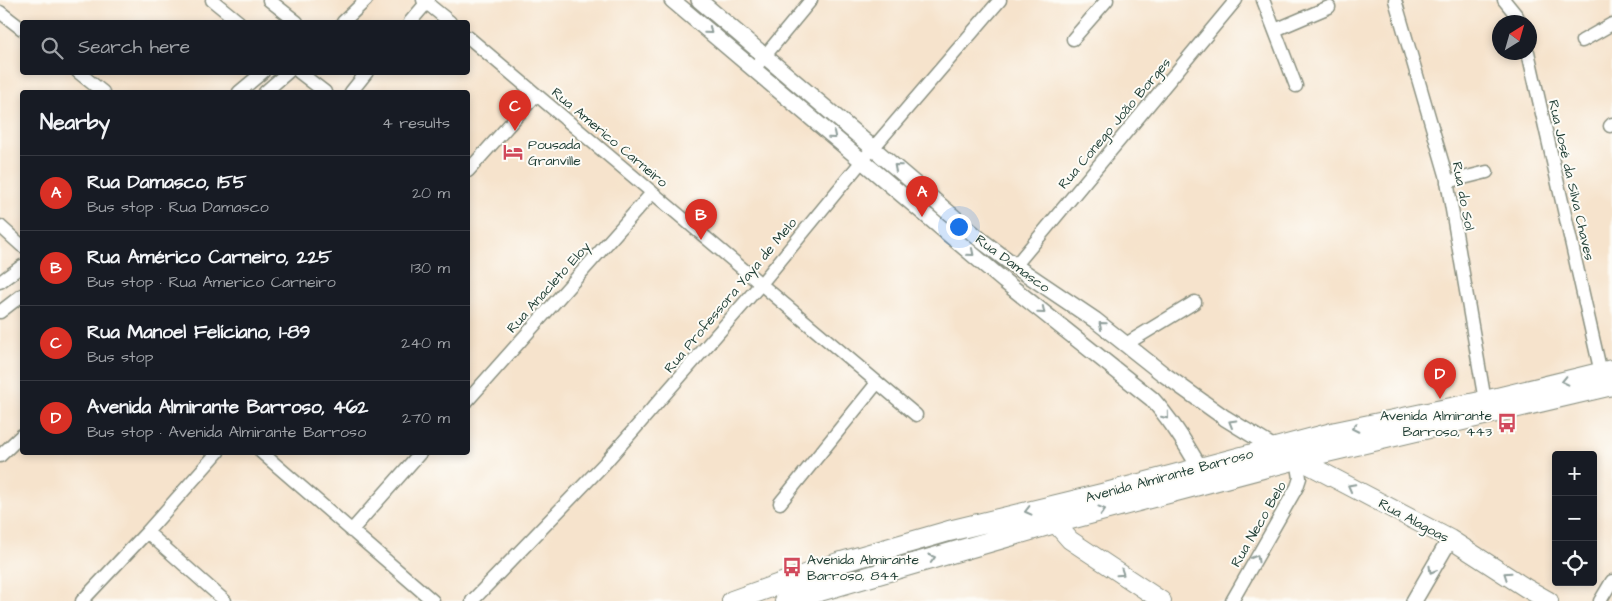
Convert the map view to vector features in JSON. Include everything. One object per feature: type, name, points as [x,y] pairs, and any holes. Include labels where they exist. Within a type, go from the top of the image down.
[{"type":"main road","name":"Avenida Almirante Barroso","points":[[732,601],[838,563],[949,530],[1102,494],[1336,432],[1608,376]]},
{"type":"main road","points":[[785,601],[1055,523],[1608,376]]},
{"type":"main road","name":"Rua Alagoas","points":[[1274,448],[1450,539],[1549,601]]},
{"type":"main road","points":[[1055,523],[1066,502]]},
{"type":"main road","points":[[1055,523],[1070,540],[1162,601]]},
{"type":"street","points":[[212,0],[237,20]]},
{"type":"street","points":[[269,0],[294,20]]},
{"type":"street","points":[[346,20],[366,0]]},
{"type":"street","name":"Rua Damasco","points":[[672,0],[1004,281],[1152,399],[1165,413],[1199,467]]},
{"type":"street","name":"Rua Damasco","points":[[698,0],[874,147],[982,241],[1015,266],[1095,320],[1162,373],[1225,418],[1274,448]]},
{"type":"street","points":[[754,69],[811,0]]},
{"type":"street","name":"Rua Professora Yaya de Melo","points":[[472,601],[604,464],[760,284],[862,160],[1000,0]]},
{"type":"street","points":[[1073,38],[1107,0]]},
{"type":"street","name":"Rua Conego João Borges","points":[[1015,266],[1236,0]]},
{"type":"street","points":[[1263,0],[1296,86]]},
{"type":"street","name":"Rua do Sol","points":[[1395,0],[1447,182],[1485,401]]},
{"type":"street","points":[[1504,0],[1515,15]]},
{"type":"street","points":[[412,20],[426,1],[448,20]]},
{"type":"street","points":[[1275,30],[1329,7]]},
{"type":"street","points":[[0,12],[20,27]]},
{"type":"street","points":[[1582,42],[1612,24]]},
{"type":"street","name":"Rua Americo Carneiro","points":[[470,39],[916,415]]},
{"type":"street","name":"Rua José da Silva Chaves","points":[[1530,60],[1608,376]]},
{"type":"street","points":[[82,75],[100,90]]},
{"type":"street","points":[[241,90],[259,75]]},
{"type":"street","points":[[267,90],[285,75]]},
{"type":"street","points":[[303,75],[322,90]]},
{"type":"street","points":[[352,90],[362,75]]},
{"type":"street","points":[[470,169],[536,95]]},
{"type":"street","points":[[1447,182],[1487,172]]},
{"type":"street","name":"Rua Anacleto Eloy","points":[[470,398],[652,193]]},
{"type":"street","points":[[0,226],[20,244]]},
{"type":"street","points":[[0,282],[20,267]]},
{"type":"street","points":[[0,312],[20,297]]},
{"type":"street","points":[[1126,344],[1195,302]]},
{"type":"street","points":[[780,503],[878,383]]},
{"type":"street","points":[[0,456],[20,437]]},
{"type":"street","points":[[82,601],[215,455]]},
{"type":"street","points":[[264,455],[433,601]]},
{"type":"street","points":[[351,531],[418,455]]},
{"type":"street","name":"Rua Neco Belo","points":[[1232,601],[1297,487],[1300,478],[1297,459]]},
{"type":"street","points":[[147,532],[226,601]]},
{"type":"street","points":[[1414,601],[1450,539]]},
{"type":"street","points":[[1600,601],[1612,581]]},
{"type":"place","name":"Rua Manoel Felíciano, 1-89","points":[[515,131]]},
{"type":"place","name":"Pousada Granville","points":[[513,152]]},
{"type":"place","name":"Rua Damasco, 155","points":[[922,217]]},
{"type":"place","name":"Rua Américo Carneiro, 225","points":[[701,240]]},
{"type":"place","name":"Avenida Almirante Barroso, 462","points":[[1440,399]]},
{"type":"place","name":"Avenida Almirante Barroso, 443","points":[[1507,423]]},
{"type":"place","name":"Avenida Almirante Barroso, 844","points":[[792,567]]}]
